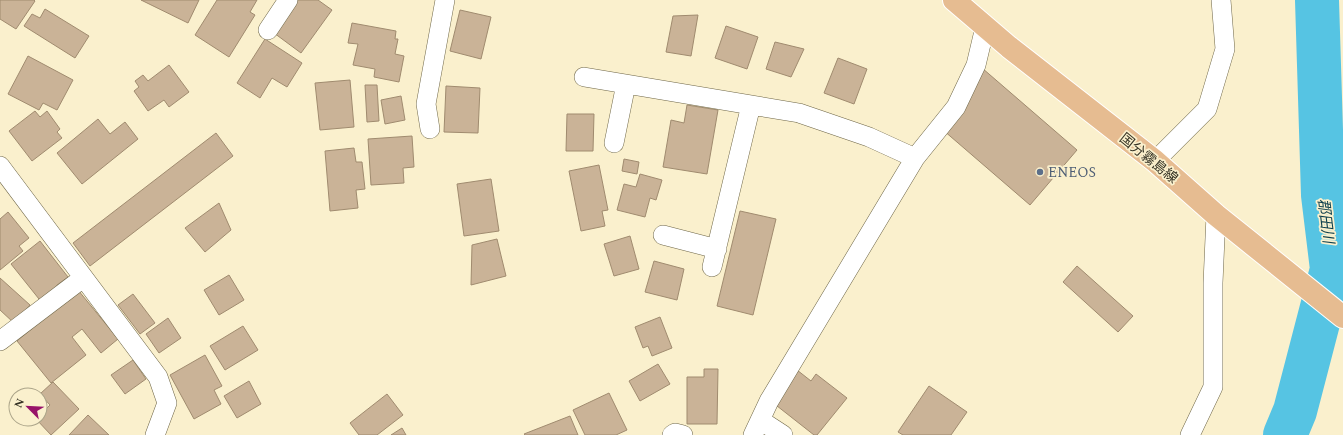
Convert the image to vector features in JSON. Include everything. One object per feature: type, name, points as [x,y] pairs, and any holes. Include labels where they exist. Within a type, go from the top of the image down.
[{"type":"main road","name":"国分霧島線","points":[[954,0],[1098,118],[1155,161],[1216,215],[1343,317]]},
{"type":"street","points":[[268,30],[288,0]]},
{"type":"street","points":[[430,129],[426,104],[445,0]]},
{"type":"street","points":[[1155,161],[1207,109],[1225,49],[1221,0]]},
{"type":"street","points":[[783,435],[756,428],[773,395],[915,158],[956,107],[976,65],[986,27]]},
{"type":"street","points":[[584,77],[799,114],[868,137],[915,158]]},
{"type":"street","points":[[614,144],[626,84]]},
{"type":"street","points":[[712,268],[751,105]]},
{"type":"street","points":[[1,169],[158,377],[167,402],[155,435]]},
{"type":"street","points":[[1190,435],[1213,387],[1213,283],[1216,215]]},
{"type":"street","points":[[663,236],[717,249]]},
{"type":"street","points":[[0,341],[83,278]]},
{"type":"street","points":[[672,435],[675,433],[683,435]]},
{"type":"building","points":[[0,0],[35,1],[16,29],[0,19]]},
{"type":"building","points":[[141,0],[199,0],[188,23]]},
{"type":"building","points":[[217,0],[257,0],[250,12],[255,15],[229,57],[195,35]]},
{"type":"building","points":[[298,0],[318,0],[332,10],[301,53],[274,33]]},
{"type":"building","points":[[45,9],[89,36],[75,58],[24,26],[32,14],[40,18]]},
{"type":"building","points":[[460,10],[491,17],[481,59],[450,51]]},
{"type":"building","points":[[698,15],[691,56],[666,52],[673,16]]},
{"type":"building","points":[[352,23],[396,31],[395,39],[398,39],[395,54],[404,56],[399,82],[374,77],[375,69],[353,65],[358,44],[348,43]]},
{"type":"building","points":[[726,26],[758,37],[747,69],[715,58]]},
{"type":"building","points":[[265,39],[302,63],[287,87],[272,78],[260,98],[237,83]]},
{"type":"building","points":[[775,42],[804,49],[791,77],[766,69]]},
{"type":"building","points":[[28,56],[73,80],[57,110],[43,103],[39,110],[8,94]]},
{"type":"building","points":[[838,58],[867,69],[854,104],[824,93]]},
{"type":"building","points":[[169,65],[189,92],[169,107],[164,100],[148,111],[134,91],[139,87],[135,81],[143,75],[148,81]]},
{"type":"building","points":[[982,68],[1077,150],[1030,205],[943,130]]},
{"type":"building","points":[[350,80],[354,127],[320,130],[315,83]]},
{"type":"building","points":[[365,85],[377,85],[379,121],[367,122]]},
{"type":"building","points":[[446,86],[480,88],[478,133],[444,132]]},
{"type":"building","points":[[401,96],[405,120],[385,124],[381,100]]},
{"type":"building","points":[[687,105],[718,110],[707,174],[663,167],[671,120],[684,123]]},
{"type":"building","points":[[35,111],[40,117],[47,111],[60,129],[57,132],[62,138],[32,161],[9,131]]},
{"type":"building","points":[[567,114],[594,114],[593,151],[566,151]]},
{"type":"building","points":[[98,119],[110,134],[125,122],[138,139],[82,184],[57,153]]},
{"type":"building","points":[[216,133],[233,156],[90,266],[73,243]]},
{"type":"building","points":[[412,136],[414,167],[403,168],[404,183],[371,185],[368,139]]},
{"type":"building","points":[[354,148],[356,162],[362,162],[365,189],[356,190],[358,208],[330,211],[325,151]]},
{"type":"building","points":[[624,159],[639,162],[637,174],[622,171]]},
{"type":"building","points":[[599,165],[608,210],[602,211],[605,226],[581,231],[569,171]]},
{"type":"building","points":[[640,174],[662,180],[656,200],[650,198],[645,217],[617,210],[624,184],[636,187]]},
{"type":"building","points":[[491,179],[499,231],[464,236],[457,184]]},
{"type":"building","points":[[219,203],[231,230],[205,252],[185,228]]},
{"type":"building","points":[[740,211],[776,219],[753,315],[717,306]]},
{"type":"building","points":[[8,212],[29,238],[19,246],[23,251],[0,270],[0,219]]},
{"type":"building","points":[[630,236],[639,269],[614,276],[604,244]]},
{"type":"building","points":[[497,239],[506,276],[471,285],[472,245]]},
{"type":"building","points":[[40,241],[68,277],[57,285],[58,291],[43,304],[11,264]]},
{"type":"building","points":[[654,261],[684,269],[677,300],[645,292]]},
{"type":"building","points":[[1077,266],[1133,316],[1118,332],[1063,282]]},
{"type":"building","points":[[229,275],[244,300],[219,315],[204,290]]},
{"type":"building","points":[[0,278],[30,305],[14,323],[0,310]]},
{"type":"building","points":[[78,290],[118,339],[101,353],[82,329],[72,337],[86,355],[51,383],[17,341]]},
{"type":"building","points":[[133,294],[155,323],[140,334],[118,305]]},
{"type":"building","points":[[660,317],[672,348],[652,356],[648,346],[643,348],[635,327]]},
{"type":"building","points":[[168,318],[181,338],[159,353],[146,334]]},
{"type":"building","points":[[243,326],[258,350],[225,370],[210,346]]},
{"type":"building","points":[[205,355],[222,386],[214,390],[221,404],[194,419],[170,375]]},
{"type":"building","points":[[133,360],[146,379],[125,394],[111,375]]},
{"type":"building","points":[[658,364],[670,384],[640,401],[629,381]]},
{"type":"building","points":[[704,369],[718,369],[717,424],[687,424],[687,377],[704,377]]},
{"type":"building","points":[[797,370],[811,381],[816,374],[847,398],[817,435],[814,435],[772,402]]},
{"type":"building","points":[[249,381],[261,404],[237,418],[224,396]]},
{"type":"building","points":[[53,382],[79,409],[51,435],[44,427],[48,427],[48,407],[50,405],[48,403],[48,387]]},
{"type":"building","points":[[929,386],[967,412],[951,435],[903,435],[898,432]]},
{"type":"building","points":[[609,393],[627,430],[616,435],[585,435],[573,410]]},
{"type":"building","points":[[387,394],[403,415],[377,435],[359,435],[350,423]]},
{"type":"building","points":[[88,415],[109,435],[69,435]]},
{"type":"building","points":[[570,416],[578,435],[524,434]]},
{"type":"building","points":[[402,428],[406,435],[391,435]]},
{"type":"waterway","name":"郡田川","points":[[1285,435],[1295,411],[1332,269],[1323,195],[1317,0]]},
{"type":"place","name":"ENEOS","points":[[1040,172]]}]
